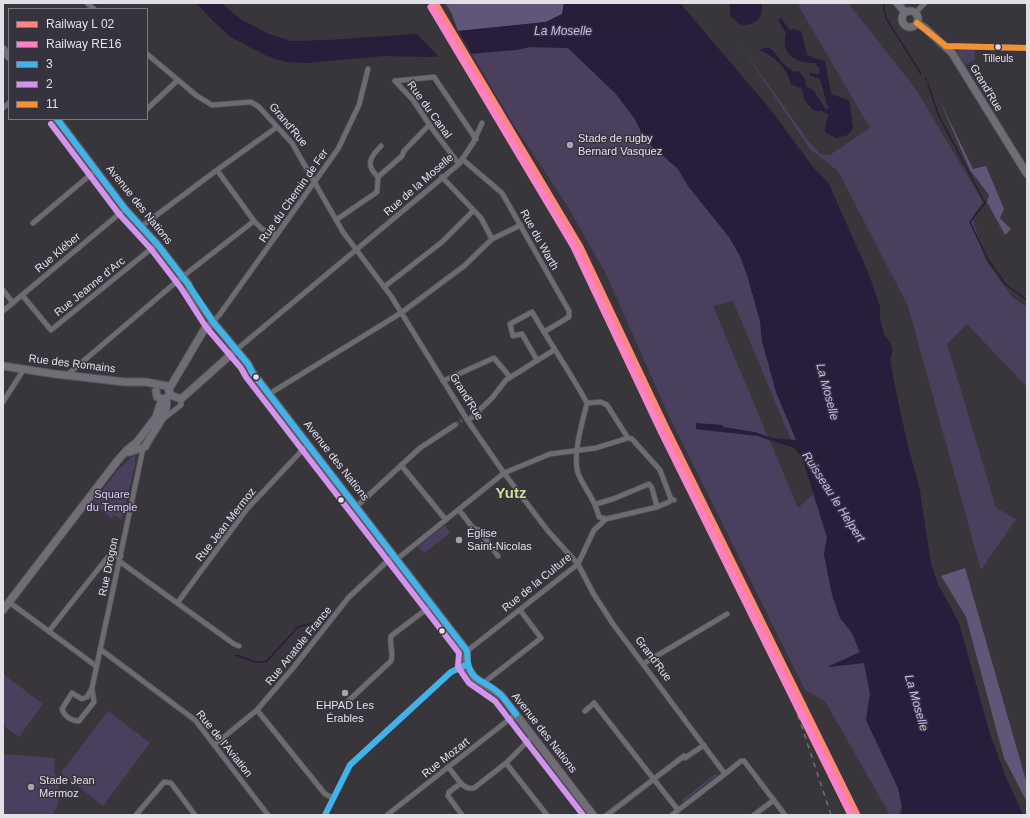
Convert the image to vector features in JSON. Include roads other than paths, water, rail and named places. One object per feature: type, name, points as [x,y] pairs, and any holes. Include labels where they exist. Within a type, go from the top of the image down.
[{"type":"street","points":[[897,3],[905,12]]},
{"type":"street","points":[[915,13],[924,3]]},
{"type":"street","points":[[910,11],[915,13],[918,18],[917,23],[910,27],[903,24],[902,19],[905,12],[910,11]]},
{"type":"street","name":"Grand'Rue","points":[[917,23],[925,28],[952,53],[1027,174]]},
{"type":"street","points":[[946,46],[1027,48]]},
{"type":"street","name":"Grand'Rue","points":[[148,55],[197,96],[212,105],[251,102],[260,107],[296,150],[336,220],[355,250],[384,287],[401,313],[465,419],[548,531],[578,564],[593,593],[643,664],[725,774]]},
{"type":"street","name":"Rue du Chemin de Fer","points":[[213,322],[338,149],[359,104],[368,69]]},
{"type":"street","name":"Rue du Canal","points":[[459,164],[413,100],[395,81],[434,77],[476,139]]},
{"type":"street","points":[[148,108],[178,80]]},
{"type":"street","name":"Avenue des Nations","points":[[58,120],[125,209],[157,244],[213,322],[357,506],[467,651]]},
{"type":"street","name":"Rue de la Moselle","points":[[236,350],[459,164],[476,139],[482,123]]},
{"type":"street","points":[[336,220],[377,192],[378,177],[402,156],[404,151],[430,125]]},
{"type":"street","points":[[142,226],[277,127]]},
{"type":"street","points":[[378,177],[372,172],[370,163],[372,156],[381,146]]},
{"type":"street","name":"Rue du Warth","points":[[462,159],[502,193],[569,311],[569,317],[544,332]]},
{"type":"street","points":[[33,223],[96,170]]},
{"type":"street","points":[[217,170],[254,221],[262,229],[277,235]]},
{"type":"street","points":[[442,177],[481,218],[492,239]]},
{"type":"street","name":"Rue Kléber","points":[[3,311],[125,209]]},
{"type":"street","points":[[384,287],[442,242],[473,211]]},
{"type":"street","points":[[67,375],[182,277],[254,221]]},
{"type":"street","points":[[269,394],[401,313],[464,266],[492,239],[521,225]]},
{"type":"street","name":"Rue Jeanne d'Arc","points":[[22,295],[51,330],[157,244]]},
{"type":"street","points":[[3,290],[13,302]]},
{"type":"street","points":[[537,360],[522,334],[513,336],[510,324],[532,312],[554,350],[568,368],[587,402],[577,451],[577,470],[596,504],[599,517],[606,519],[657,507],[673,500],[660,470],[630,438],[607,405],[601,402],[587,402]]},
{"type":"street","points":[[140,446],[204,330],[213,322]]},
{"type":"street","points":[[3,610],[118,460],[127,450],[140,446],[161,421],[180,405],[181,398],[236,350]]},
{"type":"street","points":[[465,419],[492,398],[510,377],[554,350]]},
{"type":"street","points":[[443,381],[494,358],[510,377]]},
{"type":"street","name":"Rue des Romains","points":[[3,366],[24,370],[167,386],[167,396]]},
{"type":"street","points":[[3,402],[24,370]]},
{"type":"street","name":"Rue des Romains","points":[[139,382],[156,392],[157,397],[167,396],[181,398]]},
{"type":"street","points":[[156,392],[161,385]]},
{"type":"street","points":[[161,421],[165,413],[167,396]]},
{"type":"street","points":[[357,506],[420,448],[456,424]]},
{"type":"street","name":"Rue Anatole France","points":[[214,745],[257,710],[293,668],[349,597],[396,557],[459,510],[504,473],[550,454],[596,448],[630,438]]},
{"type":"street","name":"Rue Jean Mermoz","points":[[178,602],[247,509],[308,444]]},
{"type":"street","name":"Rue Drogon","points":[[92,688],[87,697],[82,699],[72,693],[62,708],[64,714],[74,721],[79,721],[94,702],[92,688],[120,559],[140,446]]},
{"type":"street","points":[[401,465],[446,520]]},
{"type":"street","points":[[596,504],[613,499],[649,484],[652,488],[657,507]]},
{"type":"street","points":[[459,510],[473,528],[478,530],[498,556]]},
{"type":"street","name":"Rue de la Culture","points":[[467,651],[578,564],[594,530],[606,519]]},
{"type":"street","points":[[49,631],[111,556],[120,559],[234,644],[239,646]]},
{"type":"street","points":[[9,602],[96,666]]},
{"type":"street","points":[[345,704],[391,661],[393,656],[390,642],[391,636],[432,606]]},
{"type":"street","points":[[482,684],[541,638],[520,610]]},
{"type":"street","points":[[643,664],[727,614]]},
{"type":"street","name":"Rue de l'Aviation","points":[[100,649],[195,720],[268,815]]},
{"type":"street","points":[[325,815],[350,765],[452,672],[466,665],[467,651]]},
{"type":"street","name":"Avenue des Nations","points":[[466,665],[475,678],[501,695],[593,815]]},
{"type":"street","points":[[585,711],[594,703],[678,810]]},
{"type":"street","points":[[257,710],[321,790],[333,798]]},
{"type":"street","name":"Rue Mozart","points":[[387,815],[516,714]]},
{"type":"street","points":[[448,767],[466,788],[474,788],[506,763],[533,736]]},
{"type":"street","points":[[607,815],[684,756],[685,758],[704,745]]},
{"type":"street","points":[[672,815],[741,761],[744,761],[786,815]]},
{"type":"street","points":[[506,763],[547,815]]},
{"type":"street","points":[[136,815],[164,782],[171,783],[195,815]]},
{"type":"street","points":[[461,783],[449,792],[448,796],[462,815]]},
{"type":"street","points":[[754,815],[774,800]]},
{"type":"water","name":"La Moselle","points":[[196,3],[221,3],[242,20],[269,34],[291,41],[328,40],[458,31],[546,22],[562,14],[564,3],[680,3],[770,109],[813,167],[828,182],[868,272],[880,306],[880,319],[884,334],[890,342],[893,351],[890,359],[893,377],[908,447],[919,485],[931,564],[938,584],[959,623],[990,734],[1006,777],[1023,815],[901,815],[902,807],[898,788],[866,720],[870,693],[864,663],[827,667],[860,652],[852,633],[840,618],[832,595],[824,555],[827,537],[802,457],[794,448],[758,436],[696,429],[696,423],[723,425],[723,427],[755,432],[772,438],[796,440],[776,392],[762,341],[760,321],[740,256],[729,237],[688,186],[678,169],[645,140],[635,119],[616,94],[568,48],[531,47],[516,50],[430,57],[384,56],[306,63],[286,62],[269,57],[232,38]]},
{"type":"water","points":[[730,3],[761,3],[761,13],[757,21],[749,25],[739,24],[730,16]]},
{"type":"water","points":[[781,18],[790,30],[794,29],[801,31],[807,54],[811,57],[825,61],[831,94],[848,100],[850,104],[853,128],[848,135],[836,138],[825,132],[825,125],[829,115],[822,111],[814,111],[805,101],[802,89],[791,84],[786,72],[779,63],[760,50],[768,48],[774,51],[786,66],[794,72],[797,71],[802,75],[805,79],[806,86],[813,90],[826,110],[829,107],[827,105],[819,78],[810,76],[809,73],[819,74],[819,68],[815,63],[802,62],[787,52],[784,40],[786,33],[778,20]]},
{"type":"waterway","points":[[883,3],[886,18],[921,74]]},
{"type":"waterway","points":[[928,84],[938,114],[985,203],[970,222],[987,258],[1006,285],[1027,300]]},
{"type":"waterway","name":"Ruisseau le Helpert","points":[[236,655],[255,662],[266,662],[298,627],[313,623],[331,611]]},
{"type":"tunnel","points":[[455,425],[462,420]]},
{"type":"railway","points":[[435,3],[476,86],[558,220],[583,266],[646,401],[787,688],[801,724],[831,815]]},
{"type":"railway","points":[[477,73],[490,100]]},
{"type":"rail line","name":"RE16","points":[[431,7],[574,247],[661,431],[851,815]]},
{"type":"place","name":"Tilleuls","points":[[998,47]]},
{"type":"place","name":"Stade de rugby Bernard Vasquez","points":[[570,145]]},
{"type":"place","name":"Église Saint-Nicolas","points":[[459,540]]},
{"type":"place","name":"EHPAD Les Érables","points":[[345,693]]},
{"type":"place","name":"Stade Jean Mermoz","points":[[31,787]]},
{"type":"district","name":"Yutz","points":[[511,494]]},
{"type":"park label","name":"Square du Temple","points":[[112,501]]}]
